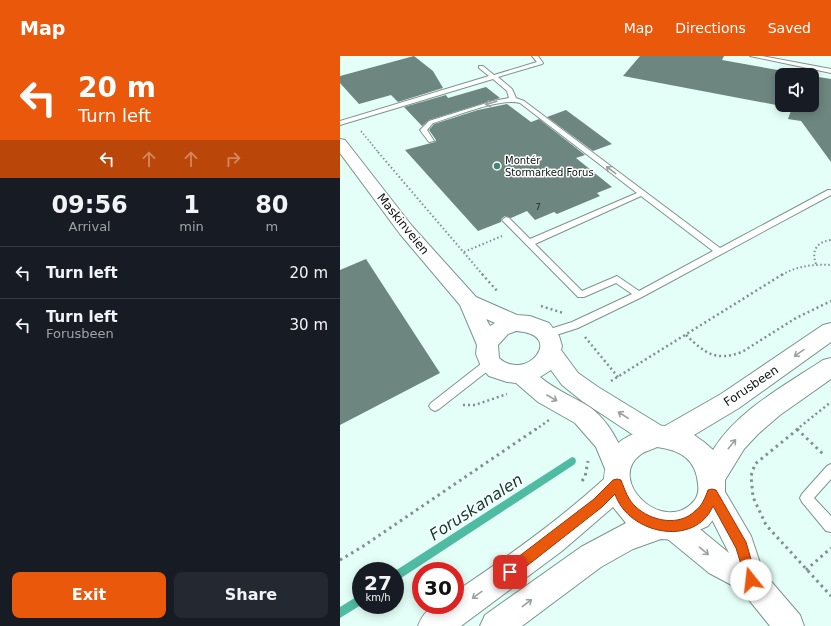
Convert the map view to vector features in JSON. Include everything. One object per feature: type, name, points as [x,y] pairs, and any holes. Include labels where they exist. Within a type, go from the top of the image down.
[{"type":"main road","name":"Forusbeen","points":[[662,437],[730,401],[831,331]]},
{"type":"main road","points":[[496,626],[591,557],[626,537],[667,526],[688,523],[699,516],[707,506],[712,486],[725,453],[748,427],[758,418],[831,367]]},
{"type":"main road","points":[[434,626],[563,532],[598,503],[617,476],[622,455],[631,446],[642,439],[662,437],[680,440],[692,446],[708,465],[712,486]]},
{"type":"main road","points":[[617,476],[622,498],[631,511],[644,520],[667,526]]},
{"type":"street","name":"Maskinveien","points":[[340,143],[406,230],[469,302],[489,353]]},
{"type":"street","name":"Maskinveien","points":[[469,302],[514,323]]},
{"type":"street","points":[[549,343],[546,361],[540,367],[521,374],[503,372],[496,368],[489,353],[491,336],[497,330],[514,323],[533,324],[541,328],[570,379],[590,394],[662,437]]},
{"type":"street","points":[[521,374],[546,394],[582,416],[594,427],[605,440],[617,476]]},
{"type":"street","points":[[712,486],[741,546],[751,580]]},
{"type":"street","points":[[667,526],[719,563],[751,580],[789,626]]},
{"type":"lane","points":[[340,123],[540,63],[536,56]]},
{"type":"lane","points":[[752,56],[831,71]]},
{"type":"lane","points":[[774,56],[788,63]]},
{"type":"lane","points":[[481,67],[510,90],[513,99]]},
{"type":"lane","points":[[431,141],[422,130],[431,122],[495,102],[513,99],[522,102],[720,252]]},
{"type":"lane","points":[[549,343],[575,325],[639,295],[831,192]]},
{"type":"lane","points":[[529,244],[642,193]]},
{"type":"lane","points":[[506,220],[581,295],[617,279],[639,295]]},
{"type":"lane","points":[[435,406],[489,353]]},
{"type":"lane","points":[[831,470],[806,498],[831,526]]},
{"type":"path","points":[[351,119],[497,291],[502,294]]},
{"type":"path","points":[[464,252],[516,230]]},
{"type":"path","points":[[816,264],[812,252],[815,246],[821,242],[831,240]]},
{"type":"path","points":[[607,383],[789,270],[816,264],[831,265]]},
{"type":"path","points":[[686,335],[702,351],[712,356],[722,358],[732,356],[742,352],[794,318],[831,301]]},
{"type":"path","points":[[539,306],[562,312],[566,315]]},
{"type":"path","points":[[584,336],[618,377]]},
{"type":"path","points":[[435,406],[475,405],[508,394],[513,396]]},
{"type":"path","points":[[831,402],[755,464],[751,476],[753,497],[766,525],[831,596]]},
{"type":"path","points":[[340,560],[554,417]]},
{"type":"path","points":[[797,430],[825,456]]},
{"type":"path","points":[[581,482],[585,477],[589,455]]},
{"type":"path","points":[[806,570],[831,548]]},
{"type":"building","points":[[414,56],[433,71],[443,88],[398,102],[391,95],[359,104],[340,83],[340,76]]},
{"type":"building","points":[[640,56],[724,56],[722,60],[775,69],[775,105],[623,76]]},
{"type":"building","points":[[819,77],[831,79],[831,162],[801,121],[788,119],[791,112],[819,112]]},
{"type":"building","points":[[486,87],[500,98],[429,120],[422,126],[404,107],[446,95],[448,98]]},
{"type":"building","points":[[507,104],[531,122],[539,119],[585,155],[576,158],[612,187],[597,193],[600,196],[557,214],[554,212],[535,220],[527,211],[511,218],[505,216],[501,219],[501,222],[478,231],[405,150],[435,142],[436,140],[429,130],[434,124],[478,110]]},
{"type":"building","points":[[566,110],[612,144],[593,151],[547,117]]},
{"type":"building","points":[[366,259],[440,373],[340,425],[340,270]]},
{"type":"waterway","name":"Foruskanalen","points":[[404,571],[572,461]]},
{"type":"waterway","name":"Foruskanalen","points":[[340,613],[352,605]]},
{"type":"place","name":"Montér Stormarked Forus","points":[[497,166]]},
{"type":"route","points":[[510,572],[563,532],[598,503],[617,484],[622,498],[631,511],[644,520],[659,526],[674,526],[688,523],[699,516],[707,506],[712,494],[741,546],[751,580]]}]
